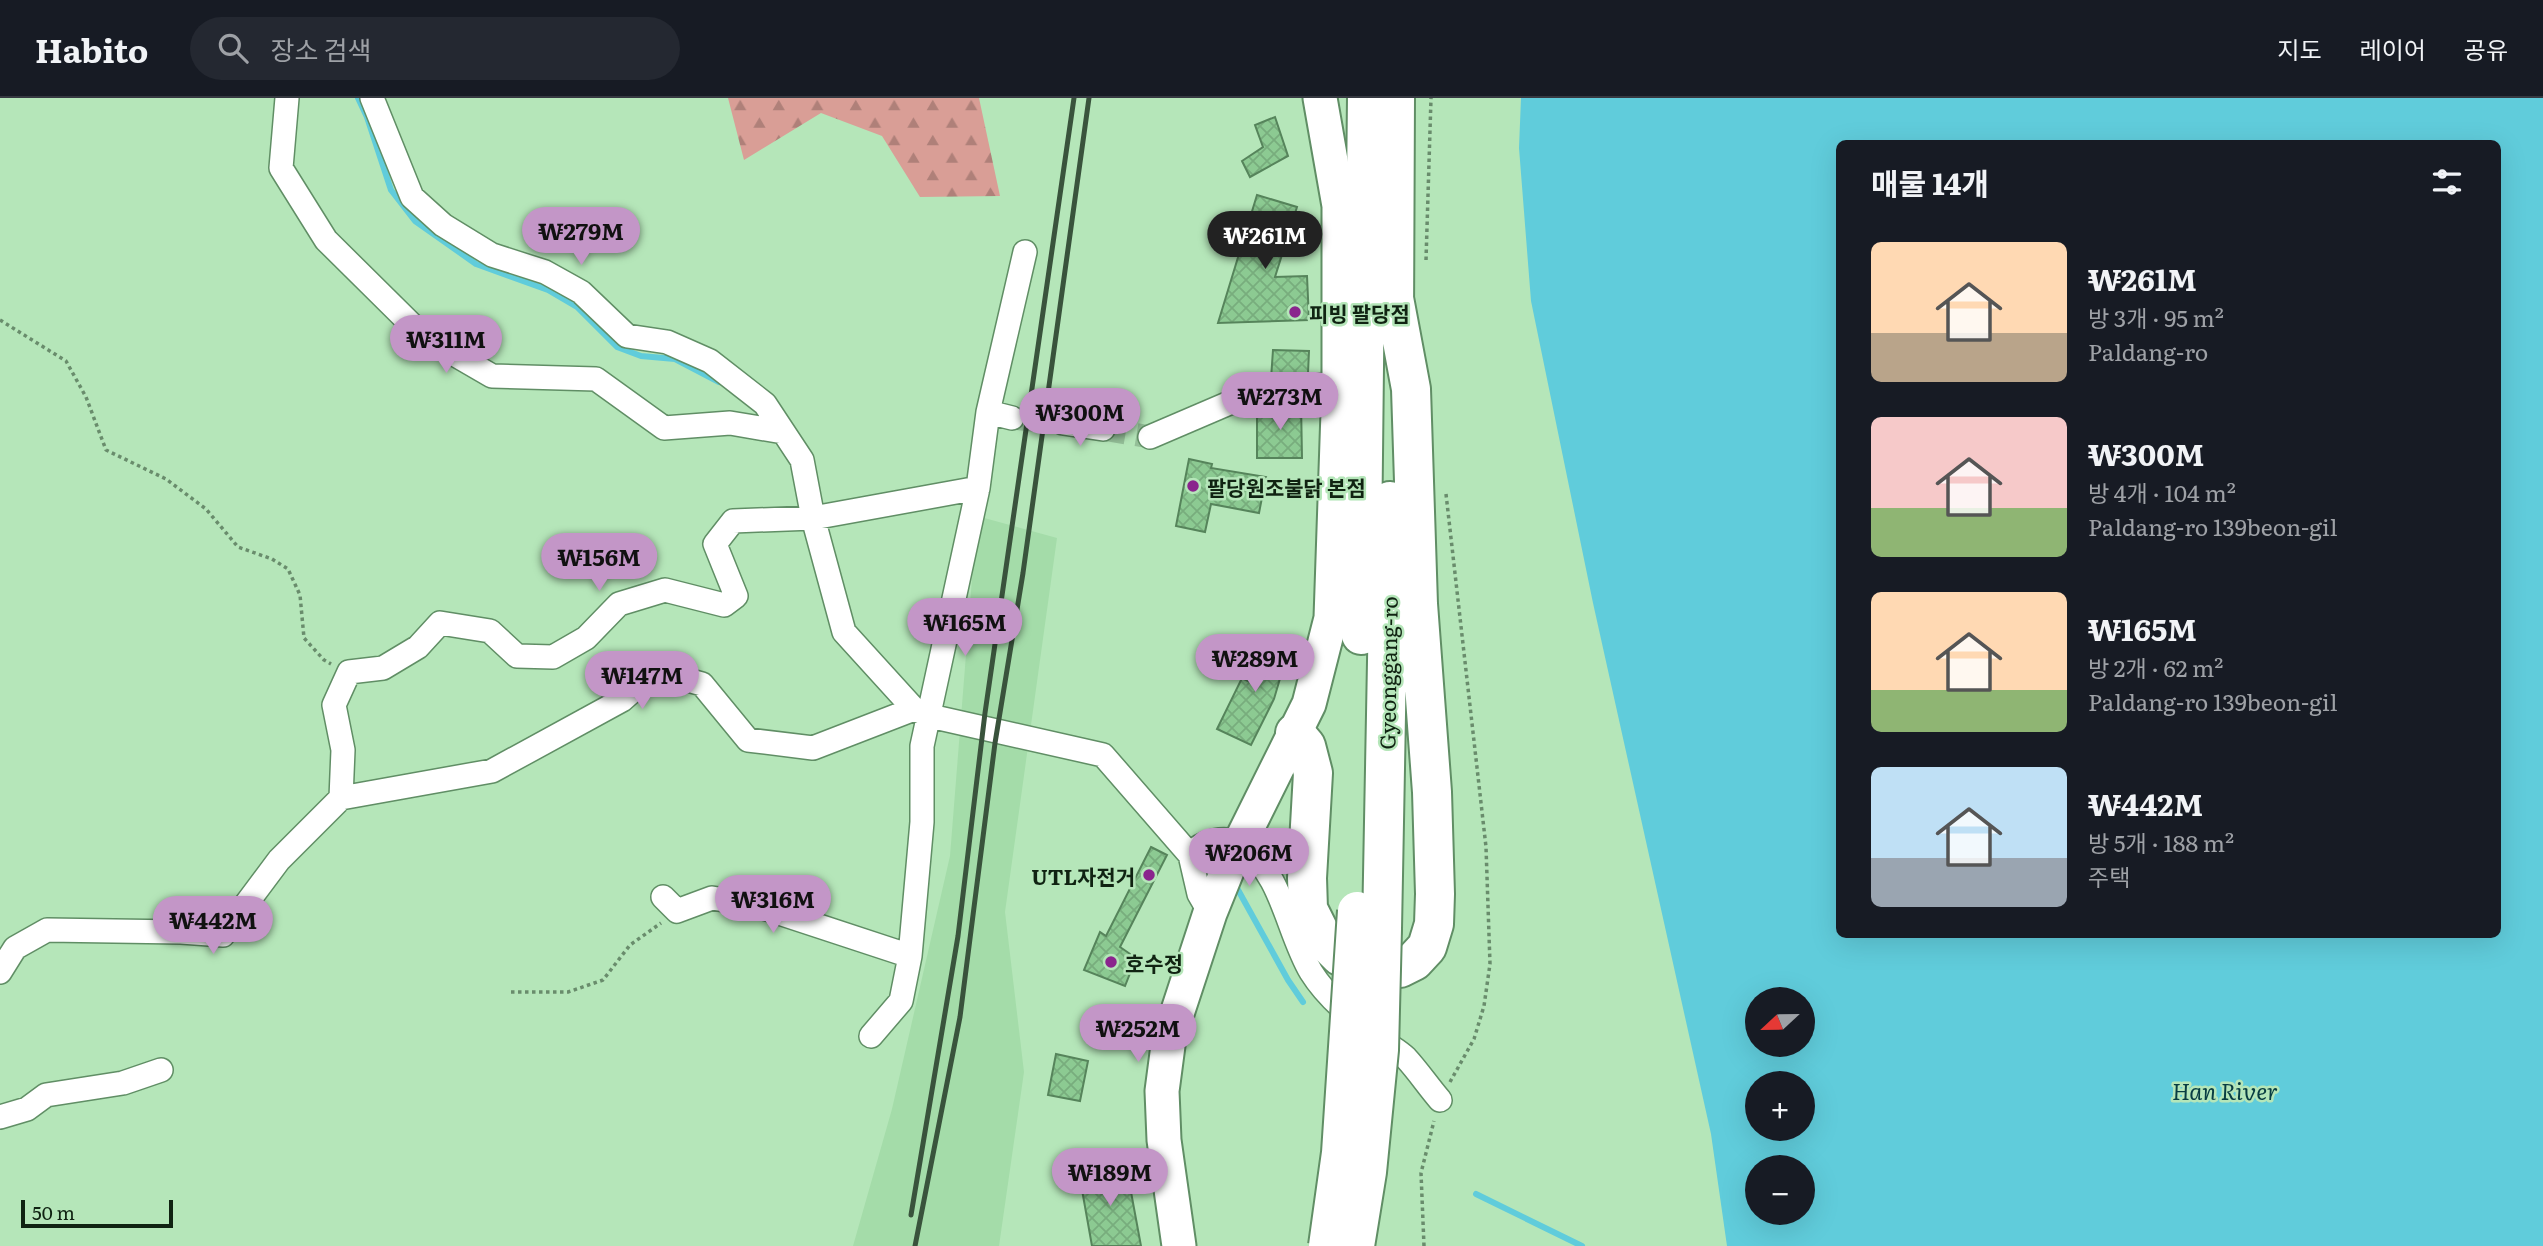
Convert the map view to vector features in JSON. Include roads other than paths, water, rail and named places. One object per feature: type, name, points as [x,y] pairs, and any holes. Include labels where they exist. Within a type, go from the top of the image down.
[{"type":"highway","name":"Gyeonggang-ro","points":[[1355,1246],[1367,1172],[1379,1049],[1370,920],[1367,98]]},
{"type":"highway","name":"Gyeonggang-ro","points":[[1328,1246],[1370,920],[1394,298],[1395,98]]},
{"type":"highway","points":[[1295,733],[1306,746],[1313,773],[1307,877],[1308,909],[1323,939],[1340,956],[1368,969],[1400,968],[1414,961],[1427,947],[1434,924],[1434,894],[1432,792],[1418,604],[1411,389],[1394,298]]},
{"type":"street","points":[[287,98],[281,168],[326,240],[423,336],[492,376],[596,379],[664,428],[730,423],[783,432]]},
{"type":"street","points":[[372,98],[412,197],[443,225],[492,256],[545,272],[581,292],[626,336],[667,342],[710,361],[765,404],[802,460],[813,518],[844,632],[922,713]]},
{"type":"street","points":[[1179,1246],[1167,1171],[1162,1091],[1169,1038],[1213,904],[1309,704],[1331,618],[1339,382],[1339,206],[1320,98]]},
{"type":"street","points":[[871,1036],[901,1001],[910,957],[922,822],[922,713],[978,488],[988,412],[1025,252]]},
{"type":"street","points":[[1150,437],[1241,398],[1339,382]]},
{"type":"street","points":[[988,412],[1012,418]]},
{"type":"street","points":[[1063,423],[1103,429]]},
{"type":"street","points":[[341,798],[343,750],[334,705],[349,672],[383,668],[418,647],[440,623],[490,631],[517,656],[553,657],[586,638],[619,604],[665,590],[724,605],[736,596],[715,544],[733,521],[813,518],[978,488]]},
{"type":"street","points":[[0,972],[15,948],[47,930],[223,935],[279,860],[341,798],[492,771],[622,700],[655,671],[702,684],[748,740],[813,748],[922,713],[1103,755],[1190,855],[1199,894],[1213,904]]},
{"type":"street","points":[[1190,855],[1195,848],[1217,841],[1269,875],[1299,948],[1318,981],[1349,1014],[1405,1057],[1440,1100]]},
{"type":"street","points":[[670,904],[712,898],[755,905],[910,957]]},
{"type":"street","points":[[0,1117],[27,1109],[46,1095],[123,1083],[162,1070]]},
{"type":"water","name":"Han River","points":[[1521,98],[2543,98],[2543,1246],[1727,1246],[1711,1134],[1593,603],[1531,301],[1519,148]]},
{"type":"waterway","points":[[358,98],[391,190],[415,221],[476,264],[548,290],[577,307],[617,347],[641,356],[675,359],[719,382]]},
{"type":"waterway","points":[[1237,888],[1303,1002]]},
{"type":"waterway","points":[[1476,1194],[1582,1246]]},
{"type":"tunnel","points":[[1012,418],[1063,423]]},
{"type":"tunnel","points":[[1103,429],[1150,437]]},
{"type":"railway","points":[[911,1215],[958,936],[985,713],[1074,98]]},
{"type":"railway","points":[[915,1246],[960,1017],[995,743],[1023,573],[1089,98]]},
{"type":"place","name":"피빙 팔당점","points":[[1295,312]]},
{"type":"place","name":"팔당원조불닭 본점","points":[[1193,486]]},
{"type":"place","name":"UTL자전거","points":[[1149,875]]},
{"type":"place","name":"호수정","points":[[1111,962]]}]
